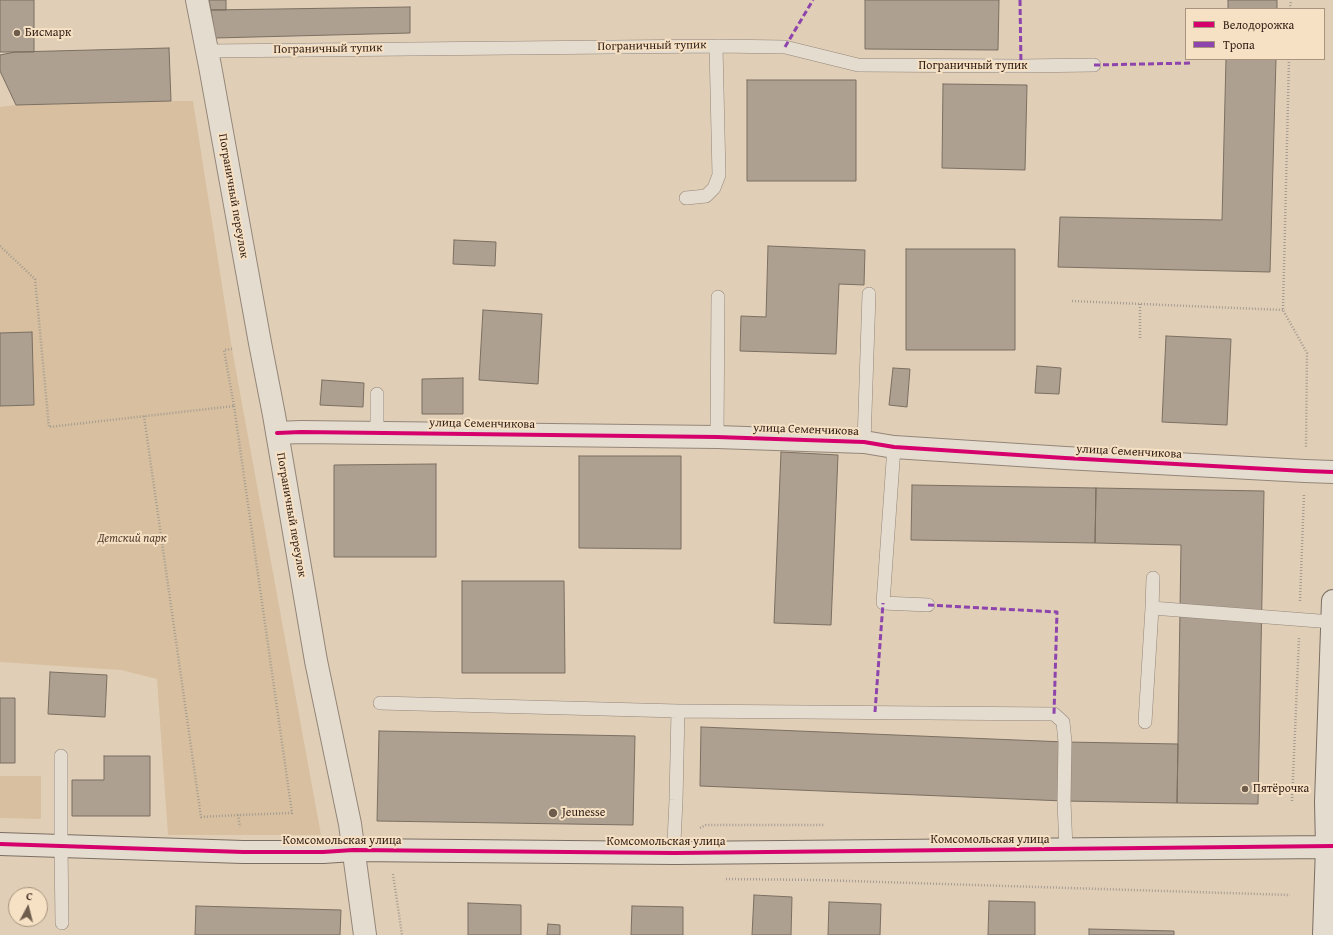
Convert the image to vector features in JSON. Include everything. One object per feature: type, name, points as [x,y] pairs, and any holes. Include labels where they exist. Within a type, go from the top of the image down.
[{"type":"street","name":"Пограничный переулок","points":[[197,0],[277,433],[316,661],[350,824],[365,935]]},
{"type":"street","name":"улица Семенчикова","points":[[277,433],[301,432],[717,437],[864,442],[894,447],[1065,458],[1333,472]]},
{"type":"street","points":[[1324,935],[1330,846],[1326,802],[1333,611]]},
{"type":"street","name":"Комсомольская улица","points":[[0,844],[243,852],[323,852],[353,850],[675,853],[1330,846]]},
{"type":"lane","name":"Пограничный тупик","points":[[207,51],[716,46],[785,47],[858,65],[1021,66],[1094,64]]},
{"type":"lane","points":[[686,198],[706,196],[714,188],[718,175],[716,46]]},
{"type":"lane","points":[[864,442],[868,294]]},
{"type":"lane","points":[[717,437],[718,297]]},
{"type":"lane","points":[[377,394],[377,433]]},
{"type":"lane","points":[[894,447],[883,604],[928,605]]},
{"type":"lane","points":[[1145,722],[1154,578]]},
{"type":"lane","points":[[1152,608],[1299,619],[1333,611]]},
{"type":"lane","points":[[380,703],[678,711],[1054,714],[1063,722],[1065,742],[1064,801],[1066,849]]},
{"type":"lane","points":[[675,853],[674,842],[678,711]]},
{"type":"lane","points":[[61,756],[62,923]]},
{"type":"path","points":[[1289,60],[1283,310],[1307,353],[1305,471],[1292,801]]},
{"type":"path","points":[[0,246],[35,279],[49,427],[234,406]]},
{"type":"path","points":[[1072,301],[1283,310]]},
{"type":"path","points":[[1140,304],[1140,340]]},
{"type":"path","points":[[144,416],[201,817],[292,813],[234,406],[224,350],[232,349]]},
{"type":"path","points":[[238,815],[243,852]]},
{"type":"path","points":[[400,874],[392,874],[402,935]]},
{"type":"path","points":[[723,879],[826,880],[1290,895]]},
{"type":"green space","name":"Детский парк","points":[[193,101],[232,349],[321,835],[168,835],[157,679],[121,670],[0,662],[0,107],[16,105]]},
{"type":"green space","points":[[0,776],[41,776],[41,819],[0,818]]},
{"type":"building","name":"Бисмарк","points":[[0,0],[34,0],[34,52],[0,52]]},
{"type":"building","points":[[209,0],[226,0],[226,10],[211,10]]},
{"type":"building","points":[[865,0],[999,0],[998,50],[865,49]]},
{"type":"building","points":[[1228,0],[1277,0],[1277,8],[1228,8]]},
{"type":"building","points":[[410,7],[410,33],[215,38],[211,10]]},
{"type":"building","points":[[169,48],[171,101],[16,105],[0,71],[0,55],[15,52]]},
{"type":"building","points":[[1226,60],[1276,60],[1270,272],[1058,267],[1060,217],[1222,220]]},
{"type":"building","points":[[747,80],[856,80],[856,181],[747,181]]},
{"type":"building","points":[[943,84],[1027,85],[1025,170],[942,168]]},
{"type":"building","points":[[454,240],[496,242],[495,266],[453,264]]},
{"type":"building","points":[[768,246],[865,250],[864,285],[839,284],[836,354],[740,351],[741,316],[766,317]]},
{"type":"building","points":[[906,249],[1015,249],[1015,350],[906,350]]},
{"type":"building","points":[[483,310],[542,314],[538,384],[479,380]]},
{"type":"building","points":[[32,332],[34,405],[0,406],[0,333]]},
{"type":"building","points":[[1166,336],[1231,339],[1227,425],[1162,422]]},
{"type":"building","points":[[1037,366],[1061,368],[1059,394],[1035,393]]},
{"type":"building","points":[[893,368],[910,369],[907,407],[889,405]]},
{"type":"building","points":[[463,378],[463,414],[422,414],[422,379]]},
{"type":"building","points":[[322,380],[364,383],[363,407],[320,405]]},
{"type":"building","points":[[781,452],[838,455],[831,625],[774,623]]},
{"type":"building","points":[[579,456],[681,456],[681,549],[579,548]]},
{"type":"building","points":[[436,464],[436,557],[334,557],[334,465]]},
{"type":"building","points":[[912,485],[1096,488],[1095,543],[911,540]]},
{"type":"building","points":[[1096,488],[1264,491],[1258,804],[1177,803],[1181,545],[1095,543]]},
{"type":"building","points":[[462,581],[564,581],[565,673],[462,673]]},
{"type":"building","points":[[50,672],[107,675],[105,717],[48,714]]},
{"type":"building","points":[[0,698],[15,698],[15,763],[0,763]]},
{"type":"building","points":[[701,727],[1065,742],[1064,801],[700,786]]},
{"type":"building","points":[[379,731],[635,736],[633,825],[377,821]]},
{"type":"building","points":[[1065,742],[1178,744],[1177,803],[1064,801]]},
{"type":"building","points":[[104,756],[150,756],[150,816],[72,816],[72,780],[104,780]]},
{"type":"building","points":[[754,895],[792,897],[791,935],[752,935]]},
{"type":"building","points":[[989,901],[1035,902],[1035,935],[988,935]]},
{"type":"building","points":[[829,902],[881,904],[880,935],[828,935]]},
{"type":"building","points":[[468,903],[521,905],[521,935],[468,935]]},
{"type":"building","points":[[196,906],[341,910],[340,935],[195,935]]},
{"type":"building","points":[[632,906],[683,907],[683,935],[631,935]]},
{"type":"building","points":[[548,924],[560,925],[560,935],[547,935]]},
{"type":"building","points":[[1089,929],[1174,931],[1174,935],[1089,935]]},
{"type":"marked path","points":[[785,47],[813,0]]},
{"type":"marked path","points":[[1020,0],[1021,66]]},
{"type":"marked path","points":[[1094,65],[1191,63]]},
{"type":"marked path","points":[[875,712],[883,603]]},
{"type":"marked path","points":[[928,605],[1057,612],[1054,714]]},
{"type":"cycle path","points":[[277,433],[301,432],[717,437],[864,442],[894,447],[1065,458],[1333,472]]},
{"type":"cycle path","points":[[0,844],[243,852],[323,852],[353,850],[675,853],[1333,846]]},
{"type":"place","name":"Бисмарк","points":[[17,33]]},
{"type":"place","name":"Пятёрочка","points":[[1245,789]]},
{"type":"place","name":"Jeunesse","points":[[553,813]]}]
